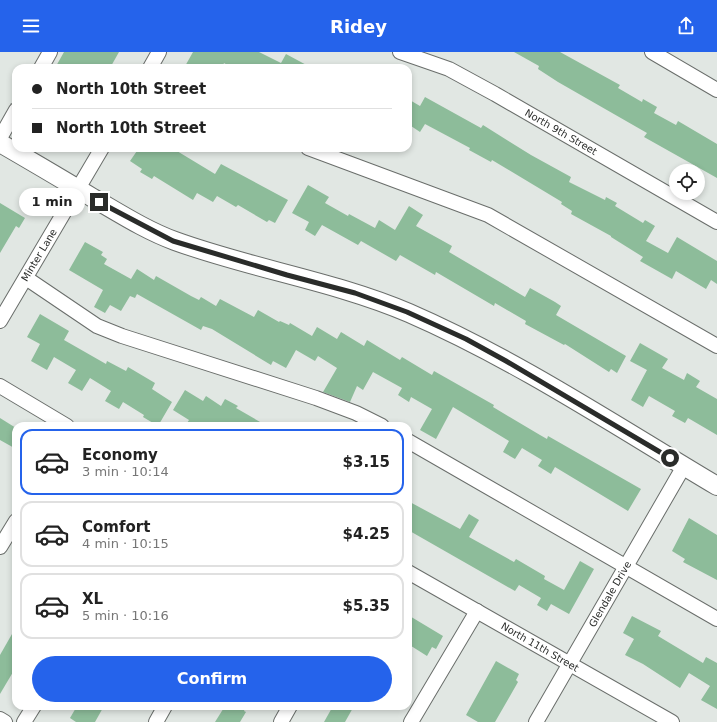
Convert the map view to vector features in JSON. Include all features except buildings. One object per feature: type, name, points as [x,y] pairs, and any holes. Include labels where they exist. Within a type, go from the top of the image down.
[{"type":"main road","points":[[0,143],[12,150]]},
{"type":"main road","points":[[15,152],[121,214],[173,241],[287,275],[355,293],[407,312],[466,339],[533,376],[717,486]]},
{"type":"street","points":[[43,64],[50,52]]},
{"type":"street","points":[[152,64],[159,52]]},
{"type":"street","name":"North 9th Street","points":[[400,52],[449,69],[717,222]]},
{"type":"street","points":[[652,52],[717,90]]},
{"type":"street","points":[[0,138],[12,117]]},
{"type":"street","name":"Minter Lane","points":[[0,321],[100,152]]},
{"type":"street","points":[[319,152],[488,216],[717,346]]},
{"type":"street","points":[[26,278],[97,326],[122,336],[316,398],[356,413],[374,422]]},
{"type":"street","points":[[0,386],[60,422]]},
{"type":"street","points":[[412,443],[717,619]]},
{"type":"street","name":"Glendale Drive","points":[[536,722],[684,466]]},
{"type":"street","points":[[0,547],[12,528]]},
{"type":"street","name":"North 11th Street","points":[[412,574],[672,722]]},
{"type":"street","points":[[411,722],[477,611]]},
{"type":"street","points":[[24,722],[32,710]]},
{"type":"street","points":[[156,722],[163,710]]},
{"type":"street","points":[[281,722],[288,710]]},
{"type":"street","points":[[0,719],[5,722]]},
{"type":"route","points":[[99,202],[173,241],[226,258],[355,293],[407,312],[466,339],[506,361],[670,458]]}]
